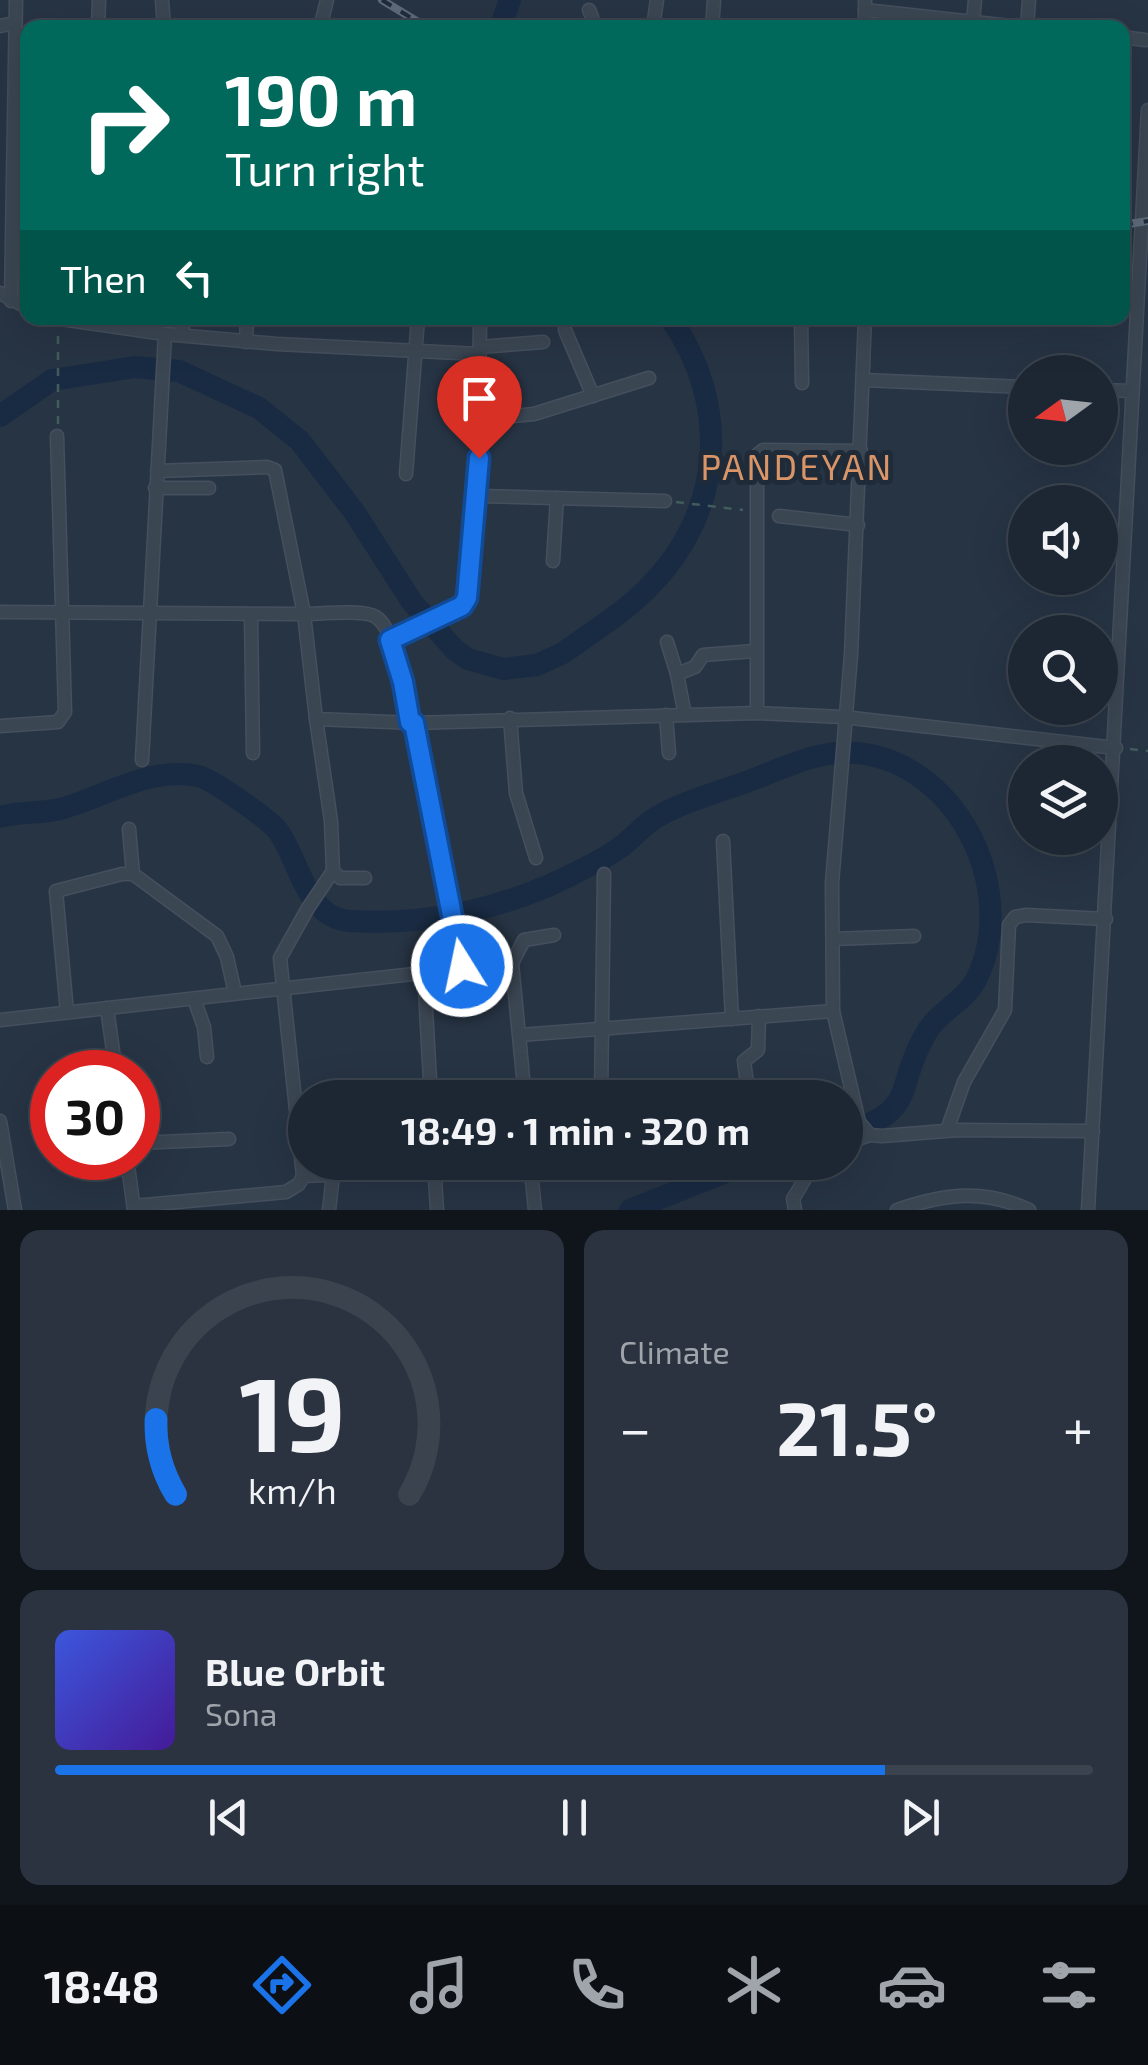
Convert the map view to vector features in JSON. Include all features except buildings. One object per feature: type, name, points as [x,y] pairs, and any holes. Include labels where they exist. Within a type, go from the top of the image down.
[{"type":"street","points":[[6,297],[16,0]]},
{"type":"street","points":[[865,5],[959,20]]},
{"type":"street","points":[[589,10],[592,20]]},
{"type":"street","points":[[0,26],[15,23]]},
{"type":"street","points":[[1130,39],[1145,40]]},
{"type":"street","points":[[1116,745],[1148,110]]},
{"type":"street","points":[[113,325],[246,342],[418,350],[480,351],[543,342]]},
{"type":"street","points":[[182,325],[183,333]]},
{"type":"street","points":[[246,342],[247,325]]},
{"type":"street","points":[[406,474],[418,325]]},
{"type":"street","points":[[390,640],[462,606],[467,598],[478,496],[480,325]]},
{"type":"street","points":[[802,325],[802,384]]},
{"type":"street","points":[[865,325],[851,655],[832,866],[833,1010],[859,1122],[870,1135]]},
{"type":"street","points":[[565,330],[593,396]]},
{"type":"street","points":[[142,760],[166,334]]},
{"type":"street","points":[[480,420],[534,414],[649,378]]},
{"type":"street","points":[[863,380],[1008,386]]},
{"type":"street","points":[[1118,391],[1132,392]]},
{"type":"street","points":[[0,726],[62,720],[65,712],[58,436]]},
{"type":"street","points":[[757,713],[756,459],[760,451],[861,451]]},
{"type":"street","points":[[156,471],[267,467],[275,470],[304,614],[334,871],[283,950],[280,966],[292,1080]]},
{"type":"street","points":[[155,488],[209,488]]},
{"type":"street","points":[[478,496],[665,500]]},
{"type":"street","points":[[553,561],[557,498]]},
{"type":"street","points":[[779,516],[858,525]]},
{"type":"street","points":[[0,612],[371,615],[380,620],[403,682],[462,966]]},
{"type":"street","points":[[251,616],[253,753]]},
{"type":"street","points":[[667,642],[685,715]]},
{"type":"street","points":[[677,674],[695,668],[703,655],[754,650]]},
{"type":"street","points":[[316,719],[412,722],[757,713],[843,716],[1090,745]]},
{"type":"street","points":[[666,715],[669,753]]},
{"type":"street","points":[[510,718],[516,792],[536,858]]},
{"type":"street","points":[[128,829],[133,874],[217,936],[228,957],[235,994]]},
{"type":"street","points":[[723,841],[732,1019]]},
{"type":"street","points":[[1088,1210],[1110,855]]},
{"type":"street","points":[[334,871],[340,878],[365,878]]},
{"type":"street","points":[[67,1012],[56,891],[133,874]]},
{"type":"street","points":[[601,1080],[604,874]]},
{"type":"street","points":[[947,1130],[964,1082],[1005,1010],[1008,925],[1015,917],[1026,915],[1106,919]]},
{"type":"street","points":[[524,1080],[512,963],[524,940],[554,936]]},
{"type":"street","points":[[833,939],[914,936]]},
{"type":"street","points":[[0,1020],[512,963]]},
{"type":"street","points":[[424,973],[430,1080]]},
{"type":"street","points":[[194,999],[204,1027],[207,1057]]},
{"type":"street","points":[[107,1008],[113,1050]]},
{"type":"street","points":[[520,1034],[833,1010]]},
{"type":"street","points":[[747,1080],[744,1061],[758,1050],[759,1016]]},
{"type":"street","points":[[0,1121],[3,1155],[16,1210]]},
{"type":"street","points":[[863,1137],[947,1130],[1093,1131]]},
{"type":"street","points":[[160,1142],[229,1139]]},
{"type":"street","points":[[130,1180],[134,1208],[244,1203],[286,1192],[300,1180]]},
{"type":"street","points":[[329,1210],[332,1180]]},
{"type":"street","points":[[436,1180],[437,1210]]},
{"type":"street","points":[[532,1180],[536,1210]]},
{"type":"street","points":[[795,1210],[793,1199],[804,1180]]},
{"type":"street","points":[[897,1210],[950,1195],[978,1195],[1006,1200],[1028,1210]]},
{"type":"path","points":[[56,325],[58,436]]},
{"type":"path","points":[[665,500],[757,512]]},
{"type":"path","points":[[1118,748],[1148,751]]},
{"type":"waterway","points":[[503,20],[510,0]]},
{"type":"waterway","points":[[0,416],[52,380],[135,367],[179,371],[259,408],[300,441],[355,513],[412,602],[455,650],[468,659],[503,669],[537,665],[563,653],[649,587],[674,557],[692,525],[705,492],[710,421],[690,351],[674,325]]},
{"type":"waterway","points":[[0,817],[60,809],[162,775],[198,776],[240,800],[278,831],[305,886],[323,910],[335,918],[380,922],[441,917],[528,894],[603,858],[668,811],[802,761],[829,754],[858,753],[894,762],[925,781],[951,806],[971,838],[985,872],[990,909],[988,945],[971,988],[925,1035],[895,1106],[863,1126]]},
{"type":"waterway","points":[[630,1210],[706,1180]]},
{"type":"railway","points":[[382,0],[415,20]]},
{"type":"railway","points":[[1130,224],[1148,221]]},
{"type":"district","name":"PANDEYAN","points":[[797,468]]},
{"type":"route","points":[[462,966],[414,723],[410,722],[390,640],[462,606],[467,598],[479,458]]}]
